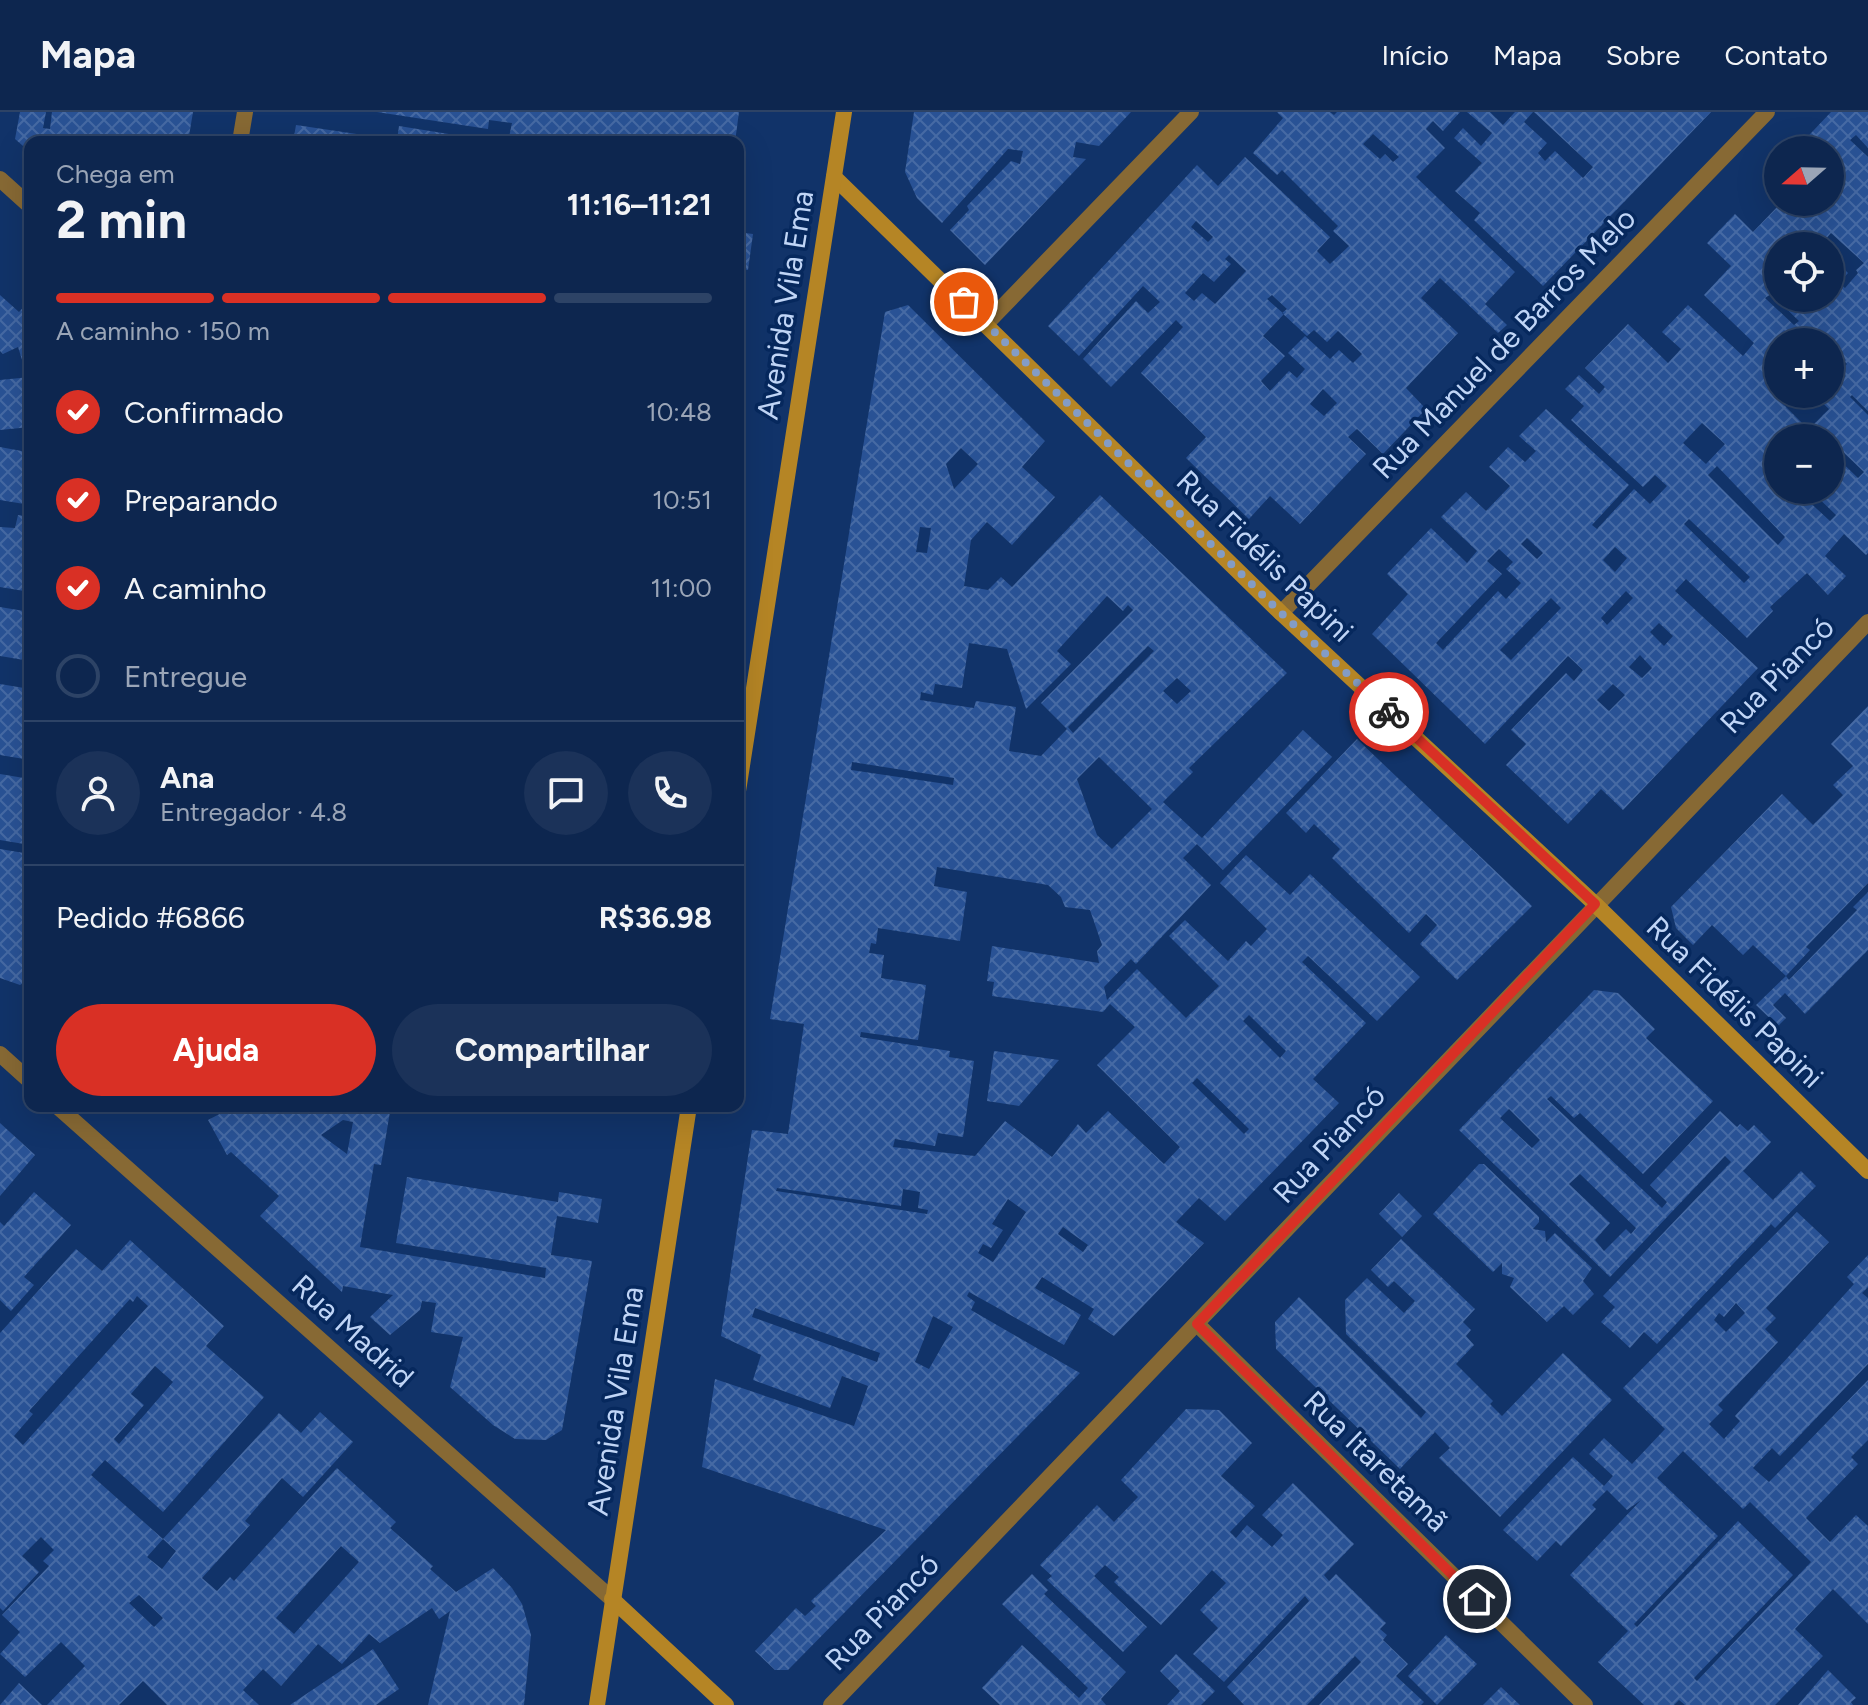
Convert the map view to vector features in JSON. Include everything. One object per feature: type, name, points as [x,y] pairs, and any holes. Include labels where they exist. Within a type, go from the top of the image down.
[{"type":"street","points":[[241,136],[245,112]]},
{"type":"street","name":"Avenida Vila Ema","points":[[744,753],[844,112]]},
{"type":"street","points":[[986,324],[1191,112]]},
{"type":"street","name":"Rua Manuel de Barros Melo","points":[[1281,613],[1767,112]]},
{"type":"street","name":"Rua Fidélis Papini","points":[[834,177],[1281,613],[1595,904],[1868,1171]]},
{"type":"street","points":[[3,187],[24,202]]},
{"type":"street","name":"Rua Piancó","points":[[831,1705],[1868,622]]},
{"type":"street","points":[[0,1054],[24,1076]]},
{"type":"street","name":"Avenida Vila Ema","points":[[597,1705],[688,1112]]},
{"type":"street","name":"Rua Madrid","points":[[78,1114],[612,1599]]},
{"type":"street","name":"Rua Itaretamã","points":[[1197,1324],[1585,1705]]},
{"type":"street","points":[[612,1599],[726,1705]]},
{"type":"building","points":[[20,112],[46,112],[43,128],[50,129],[52,112],[193,112],[189,136],[24,136],[24,147],[15,139]]},
{"type":"building","points":[[377,112],[739,112],[736,136],[509,136],[512,123],[489,120],[488,129]]},
{"type":"building","points":[[914,112],[1131,112],[1099,146],[1076,142],[1073,157],[1086,159],[985,265],[950,230],[969,210],[967,206],[1011,161],[1020,164],[1023,151],[1008,149],[942,223],[917,198],[905,172]]},
{"type":"building","points":[[1277,112],[1330,112],[1334,115],[1337,112],[1460,112],[1443,131],[1433,121],[1426,129],[1445,148],[1416,177],[1515,272],[1485,304],[1507,325],[1498,333],[1440,278],[1421,298],[1458,333],[1406,388],[1426,409],[1383,454],[1357,429],[1348,437],[1366,454],[1300,524],[1270,496],[1249,519],[1186,458],[1206,437],[1141,373],[1183,327],[1176,320],[1111,387],[1083,359],[1136,301],[1148,313],[1160,302],[1143,286],[1079,356],[1048,326],[1197,165],[1218,186],[1245,157],[1330,237],[1317,251],[1330,264],[1349,246],[1333,231],[1338,226],[1282,170],[1277,175],[1253,153],[1283,118]],"holes":[[[1373,134],[1399,157],[1393,162],[1385,154],[1380,159],[1363,144]],[[1196,221],[1213,237],[1208,242],[1191,227]],[[1229,255],[1246,271],[1215,304],[1202,293],[1194,301],[1185,293],[1203,273],[1214,282],[1231,264],[1225,259]],[[1272,295],[1287,309],[1282,313],[1267,299]],[[1284,314],[1307,336],[1314,330],[1327,342],[1338,331],[1362,354],[1353,363],[1339,350],[1330,359],[1305,336],[1288,353],[1305,369],[1297,378],[1289,371],[1270,391],[1261,381],[1285,356],[1263,336]],[[1323,389],[1337,403],[1324,416],[1310,404]]]},
{"type":"building","points":[[1467,112],[1490,112],[1503,125],[1515,112],[1533,112],[1524,122],[1547,143],[1538,153],[1545,161],[1555,151],[1583,178],[1593,167],[1534,112],[1711,112],[1543,286],[1474,220],[1480,213],[1455,191],[1482,163],[1454,138],[1463,128],[1481,146],[1492,133]]},
{"type":"building","points":[[1831,112],[1868,112],[1868,148],[1856,135],[1850,140],[1868,157],[1868,411],[1852,395],[1850,397],[1868,415],[1868,553],[1866,555],[1844,534],[1825,556],[1846,576],[1828,595],[1807,573],[1770,607],[1773,611],[1747,638],[1686,579],[1675,591],[1758,668],[1623,810],[1601,789],[1568,824],[1506,765],[1526,744],[1511,730],[1566,673],[1574,681],[1583,670],[1568,656],[1485,744],[1372,634],[1408,594],[1387,574],[1431,528],[1467,563],[1477,551],[1441,517],[1466,492],[1486,511],[1510,486],[1489,467],[1508,447],[1525,462],[1536,451],[1519,436],[1546,409],[1629,485],[1592,525],[1597,529],[1634,489],[1650,504],[1667,486],[1655,475],[1643,487],[1571,420],[1584,406],[1565,389],[1579,375],[1599,394],[1605,387],[1585,368],[1628,324],[1668,363],[1681,349],[1662,332],[1688,305],[1743,356],[1754,343],[1704,295],[1731,266],[1707,243],[1735,214],[1753,232],[1768,216],[1844,216],[1844,136],[1808,136]],"holes":[[[1702,423],[1725,444],[1706,464],[1683,443]],[[1717,466],[1785,537],[1778,545],[1708,475]],[[1689,519],[1750,577],[1744,583],[1684,524]],[[1527,538],[1543,553],[1537,559],[1521,544]],[[1615,547],[1627,558],[1615,572],[1603,560]],[[1499,549],[1513,562],[1506,569],[1521,583],[1506,599],[1498,591],[1443,650],[1436,643],[1502,574],[1487,561]],[[1626,591],[1633,598],[1607,625],[1601,618]],[[1551,598],[1561,608],[1511,660],[1500,650]],[[1659,623],[1673,636],[1664,646],[1650,632]],[[1640,655],[1652,668],[1642,678],[1629,667]],[[1613,684],[1625,695],[1609,711],[1597,700]]]},
{"type":"building","points":[[296,125],[370,136],[294,136]]},
{"type":"building","points":[[399,126],[455,136],[398,136]]},
{"type":"building","points":[[744,233],[753,234],[748,270],[744,269]]},
{"type":"building","points":[[0,295],[19,312],[24,307],[24,363],[18,347],[3,354],[0,351]]},
{"type":"building","points":[[908,305],[1045,441],[1022,467],[1055,497],[1012,545],[987,522],[971,540],[964,586],[988,590],[1001,577],[1012,587],[1100,495],[1287,673],[1189,768],[1193,772],[1163,802],[1202,838],[1303,730],[1332,757],[1223,870],[1197,844],[1183,858],[1211,885],[1136,964],[1131,959],[1104,987],[1107,1000],[1137,969],[1186,1018],[1219,986],[1169,936],[1185,920],[1228,961],[1246,941],[1251,946],[1267,929],[1220,883],[1246,855],[1290,895],[1310,874],[1420,977],[1377,1021],[1308,956],[1302,962],[1366,1023],[1313,1079],[1339,1103],[1225,1221],[1199,1198],[1176,1222],[1204,1243],[1114,1336],[1088,1319],[1094,1309],[1042,1277],[1035,1288],[1081,1315],[1064,1345],[969,1292],[967,1296],[975,1302],[971,1310],[1080,1373],[788,1670],[775,1670],[755,1651],[796,1608],[805,1616],[816,1606],[811,1601],[886,1530],[702,1467],[715,1379],[854,1426],[868,1386],[842,1376],[830,1408],[753,1380],[761,1355],[721,1336],[752,1130],[788,1134],[804,1024],[770,1019],[885,312]],"holes":[[[961,448],[978,464],[954,489],[946,464]],[[920,527],[931,528],[927,553],[916,552]],[[1107,596],[1123,611],[1128,605],[1133,610],[1041,703],[1067,729],[1041,756],[1009,751],[1016,707],[976,701],[974,708],[920,700],[921,692],[933,695],[935,684],[962,688],[969,643],[1007,649],[1026,709],[1071,664],[1057,651]],[[1148,646],[1154,651],[1073,733],[1068,727]],[[1177,678],[1191,691],[1177,704],[1163,691]],[[1099,757],[1152,809],[1112,849],[1097,835],[1077,779]],[[852,762],[954,778],[953,785],[851,770]],[[937,867],[1048,885],[1061,897],[1065,907],[1090,910],[1102,945],[1097,951],[1099,963],[992,946],[987,981],[994,982],[992,996],[1103,1012],[1110,1004],[1135,1027],[1097,1065],[1180,1147],[1164,1164],[1108,1111],[1086,1133],[1078,1124],[1052,1157],[1005,1121],[975,1156],[893,1147],[895,1139],[935,1146],[938,1133],[963,1137],[974,1061],[949,1057],[950,1051],[860,1037],[861,1032],[918,1040],[926,985],[881,978],[884,955],[869,953],[871,943],[876,944],[878,928],[960,941],[967,892],[934,886]],[[1249,1015],[1286,1051],[1280,1058],[1243,1021]],[[1197,1078],[1249,1129],[1244,1134],[1192,1083]],[[777,1188],[901,1206],[903,1189],[920,1192],[918,1208],[928,1210],[927,1214],[776,1191]],[[1008,1199],[1026,1212],[993,1262],[978,1253],[983,1244],[991,1248],[1003,1230],[992,1224]],[[1063,1227],[1088,1245],[1083,1252],[1058,1234]],[[755,1308],[880,1353],[877,1362],[752,1317]],[[933,1316],[953,1327],[929,1369],[915,1362]]]},
{"type":"building","points":[[24,378],[24,428],[0,430],[0,380]]},
{"type":"building","points":[[0,447],[24,451],[24,504],[0,500]]},
{"type":"building","points":[[18,515],[24,516],[24,591],[0,587],[0,527],[15,528]]},
{"type":"building","points":[[0,607],[24,611],[24,660],[0,656]]},
{"type":"building","points":[[0,684],[24,688],[24,759],[0,755]]},
{"type":"building","points":[[1868,706],[1868,883],[1806,947],[1810,950],[1786,976],[1753,945],[1743,955],[1712,925],[1693,945],[1676,928],[1671,907],[1782,794],[1813,825],[1843,795],[1833,785],[1853,766],[1831,744]]},
{"type":"building","points":[[1357,739],[1532,906],[1457,980],[1420,944],[1437,925],[1426,914],[1409,933],[1332,858],[1340,849],[1314,824],[1306,833],[1286,813]]},
{"type":"building","points":[[0,774],[24,778],[24,844],[0,840]]},
{"type":"building","points":[[0,849],[24,853],[24,983],[20,985],[0,978]]},
{"type":"building","points":[[1868,892],[1868,950],[1805,1014],[1785,993],[1773,1005],[1786,1018],[1778,1026],[1756,1005],[1786,976],[1789,980],[1857,910],[1853,907]]},
{"type":"building","points":[[1594,990],[1618,993],[1655,1029],[1646,1038],[1713,1101],[1643,1174],[1580,1113],[1574,1118],[1551,1096],[1547,1099],[1662,1208],[1667,1202],[1650,1185],[1720,1111],[1737,1127],[1740,1124],[1748,1131],[1754,1125],[1771,1142],[1743,1171],[1773,1200],[1801,1171],[1816,1186],[1775,1228],[1771,1224],[1657,1344],[1644,1332],[1630,1348],[1601,1322],[1615,1307],[1603,1296],[1731,1162],[1725,1156],[1610,1277],[1459,1130]],"holes":[[[1509,1109],[1540,1140],[1532,1148],[1500,1118]],[[1580,1174],[1636,1228],[1631,1234],[1626,1229],[1604,1251],[1595,1240],[1610,1223],[1569,1184]]]},
{"type":"building","points":[[994,1051],[1059,1060],[1019,1106],[987,1101]]},
{"type":"building","points":[[223,1112],[390,1112],[381,1165],[374,1164],[360,1247],[545,1278],[546,1268],[396,1243],[407,1177],[558,1202],[559,1192],[602,1199],[598,1223],[557,1216],[551,1255],[592,1261],[562,1430],[546,1440],[515,1439],[493,1425],[450,1387],[463,1337],[431,1332],[436,1303],[422,1301],[420,1310],[390,1335],[370,1317],[393,1295],[343,1286],[342,1292],[260,1216],[279,1196],[231,1152],[227,1155],[208,1120]],"holes":[[[343,1120],[353,1122],[347,1154],[321,1135]]]},
{"type":"building","points":[[0,1123],[35,1155],[0,1196]]},
{"type":"building","points":[[1479,1164],[1484,1164],[1539,1217],[1533,1229],[1545,1231],[1546,1242],[1555,1233],[1592,1268],[1583,1281],[1594,1294],[1573,1315],[1564,1306],[1547,1322],[1510,1287],[1514,1278],[1502,1274],[1502,1263],[1493,1272],[1433,1214]]},
{"type":"building","points":[[34,1192],[71,1225],[24,1277],[34,1285],[11,1311],[0,1300],[0,1222],[4,1226]]},
{"type":"building","points":[[1399,1193],[1422,1216],[1402,1237],[1379,1214]]},
{"type":"building","points":[[1797,1212],[1829,1242],[1766,1308],[1776,1318],[1765,1329],[1778,1342],[1718,1405],[1723,1410],[1709,1424],[1724,1439],[1740,1421],[1735,1416],[1854,1284],[1847,1277],[1868,1255],[1868,1287],[1862,1293],[1868,1298],[1868,1364],[1780,1456],[1772,1448],[1753,1468],[1769,1482],[1868,1380],[1868,1440],[1851,1457],[1858,1464],[1806,1518],[1830,1542],[1856,1515],[1868,1526],[1868,1624],[1833,1589],[1795,1629],[1823,1656],[1775,1705],[1685,1705],[1679,1700],[1674,1705],[1644,1705],[1598,1662],[1628,1631],[1570,1575],[1641,1500],[1627,1510],[1607,1490],[1592,1505],[1596,1509],[1561,1546],[1556,1541],[1537,1561],[1503,1530],[1573,1457],[1604,1486],[1613,1476],[1589,1454],[1604,1438],[1632,1464],[1665,1429],[1623,1388]],"holes":[[[1736,1303],[1745,1313],[1726,1332],[1714,1320],[1719,1313],[1724,1317]],[[1683,1451],[1743,1509],[1750,1502],[1811,1562],[1697,1681],[1694,1678],[1793,1575],[1738,1521],[1637,1627],[1634,1624],[1718,1536],[1657,1478]]]},
{"type":"building","points":[[1401,1239],[1475,1309],[1463,1322],[1471,1330],[1466,1336],[1474,1345],[1456,1364],[1493,1401],[1490,1404],[1502,1416],[1563,1353],[1612,1400],[1500,1517],[1439,1458],[1450,1448],[1435,1432],[1400,1469],[1276,1349],[1275,1322],[1299,1297],[1421,1418],[1426,1412],[1346,1334],[1345,1300],[1367,1278],[1404,1313],[1415,1301],[1394,1281],[1388,1287],[1371,1270]]},
{"type":"building","points":[[130,1240],[224,1326],[206,1346],[264,1397],[163,1512],[105,1460],[91,1475],[163,1539],[279,1413],[301,1433],[320,1412],[353,1442],[303,1497],[282,1478],[245,1521],[250,1525],[202,1578],[217,1591],[230,1577],[234,1581],[337,1468],[396,1522],[390,1528],[433,1566],[430,1569],[456,1592],[493,1568],[512,1588],[522,1604],[531,1635],[524,1705],[428,1705],[450,1611],[439,1619],[432,1608],[380,1643],[369,1634],[342,1664],[318,1644],[281,1686],[263,1669],[243,1690],[259,1705],[167,1705],[143,1681],[119,1705],[47,1705],[85,1666],[61,1642],[25,1677],[0,1654],[20,1632],[2,1615],[49,1566],[43,1561],[54,1550],[41,1537],[22,1556],[39,1572],[3,1611],[0,1608],[0,1333],[76,1249],[102,1271]],"holes":[[[137,1296],[148,1306],[23,1445],[14,1436],[33,1414],[29,1411],[130,1299],[133,1302]],[[155,1366],[173,1382],[119,1444],[114,1439],[144,1405],[131,1394]],[[163,1539],[176,1551],[162,1569],[147,1557]],[[341,1546],[359,1562],[294,1634],[276,1618]],[[139,1595],[163,1618],[154,1627],[129,1603]]]},
{"type":"building","points":[[1186,1409],[1219,1410],[1252,1443],[1221,1476],[1255,1506],[1230,1532],[1236,1538],[1247,1525],[1272,1547],[1283,1535],[1262,1515],[1293,1483],[1354,1544],[1324,1575],[1329,1581],[1336,1574],[1386,1623],[1380,1629],[1387,1635],[1383,1640],[1408,1664],[1396,1676],[1424,1702],[1421,1705],[1319,1705],[1361,1662],[1355,1656],[1307,1705],[1244,1705],[1227,1687],[1309,1601],[1305,1596],[1224,1682],[1193,1654],[1218,1628],[1200,1610],[1226,1583],[1212,1570],[1161,1625],[1114,1582],[1119,1577],[1105,1565],[1094,1576],[1147,1627],[1123,1652],[1047,1580],[1052,1576],[1040,1565],[1097,1505],[1114,1522],[1138,1497],[1121,1480]]},
{"type":"building","points":[[1032,1574],[1048,1590],[1044,1594],[1126,1672],[1101,1699],[1106,1705],[1000,1705],[982,1688],[1022,1645],[1079,1698],[1088,1688],[1002,1604]]},
{"type":"building","points":[[1446,1635],[1477,1664],[1437,1705],[1408,1676]]},
{"type":"building","points":[[373,1649],[399,1689],[376,1705],[290,1705]]},
{"type":"building","points":[[1176,1654],[1215,1691],[1201,1705],[1167,1705],[1180,1691],[1160,1671]]},
{"type":"building","points":[[1828,1670],[1856,1698],[1851,1702],[1853,1705],[1798,1705]]},
{"type":"building","points":[[19,1683],[42,1705],[0,1705]]},
{"type":"building","points":[[1501,1687],[1520,1705],[1483,1705]]},
{"type":"way so far","points":[[964,302],[1281,613],[1389,712]]},
{"type":"route","points":[[1389,712],[1595,904],[1197,1324],[1477,1599]]}]
